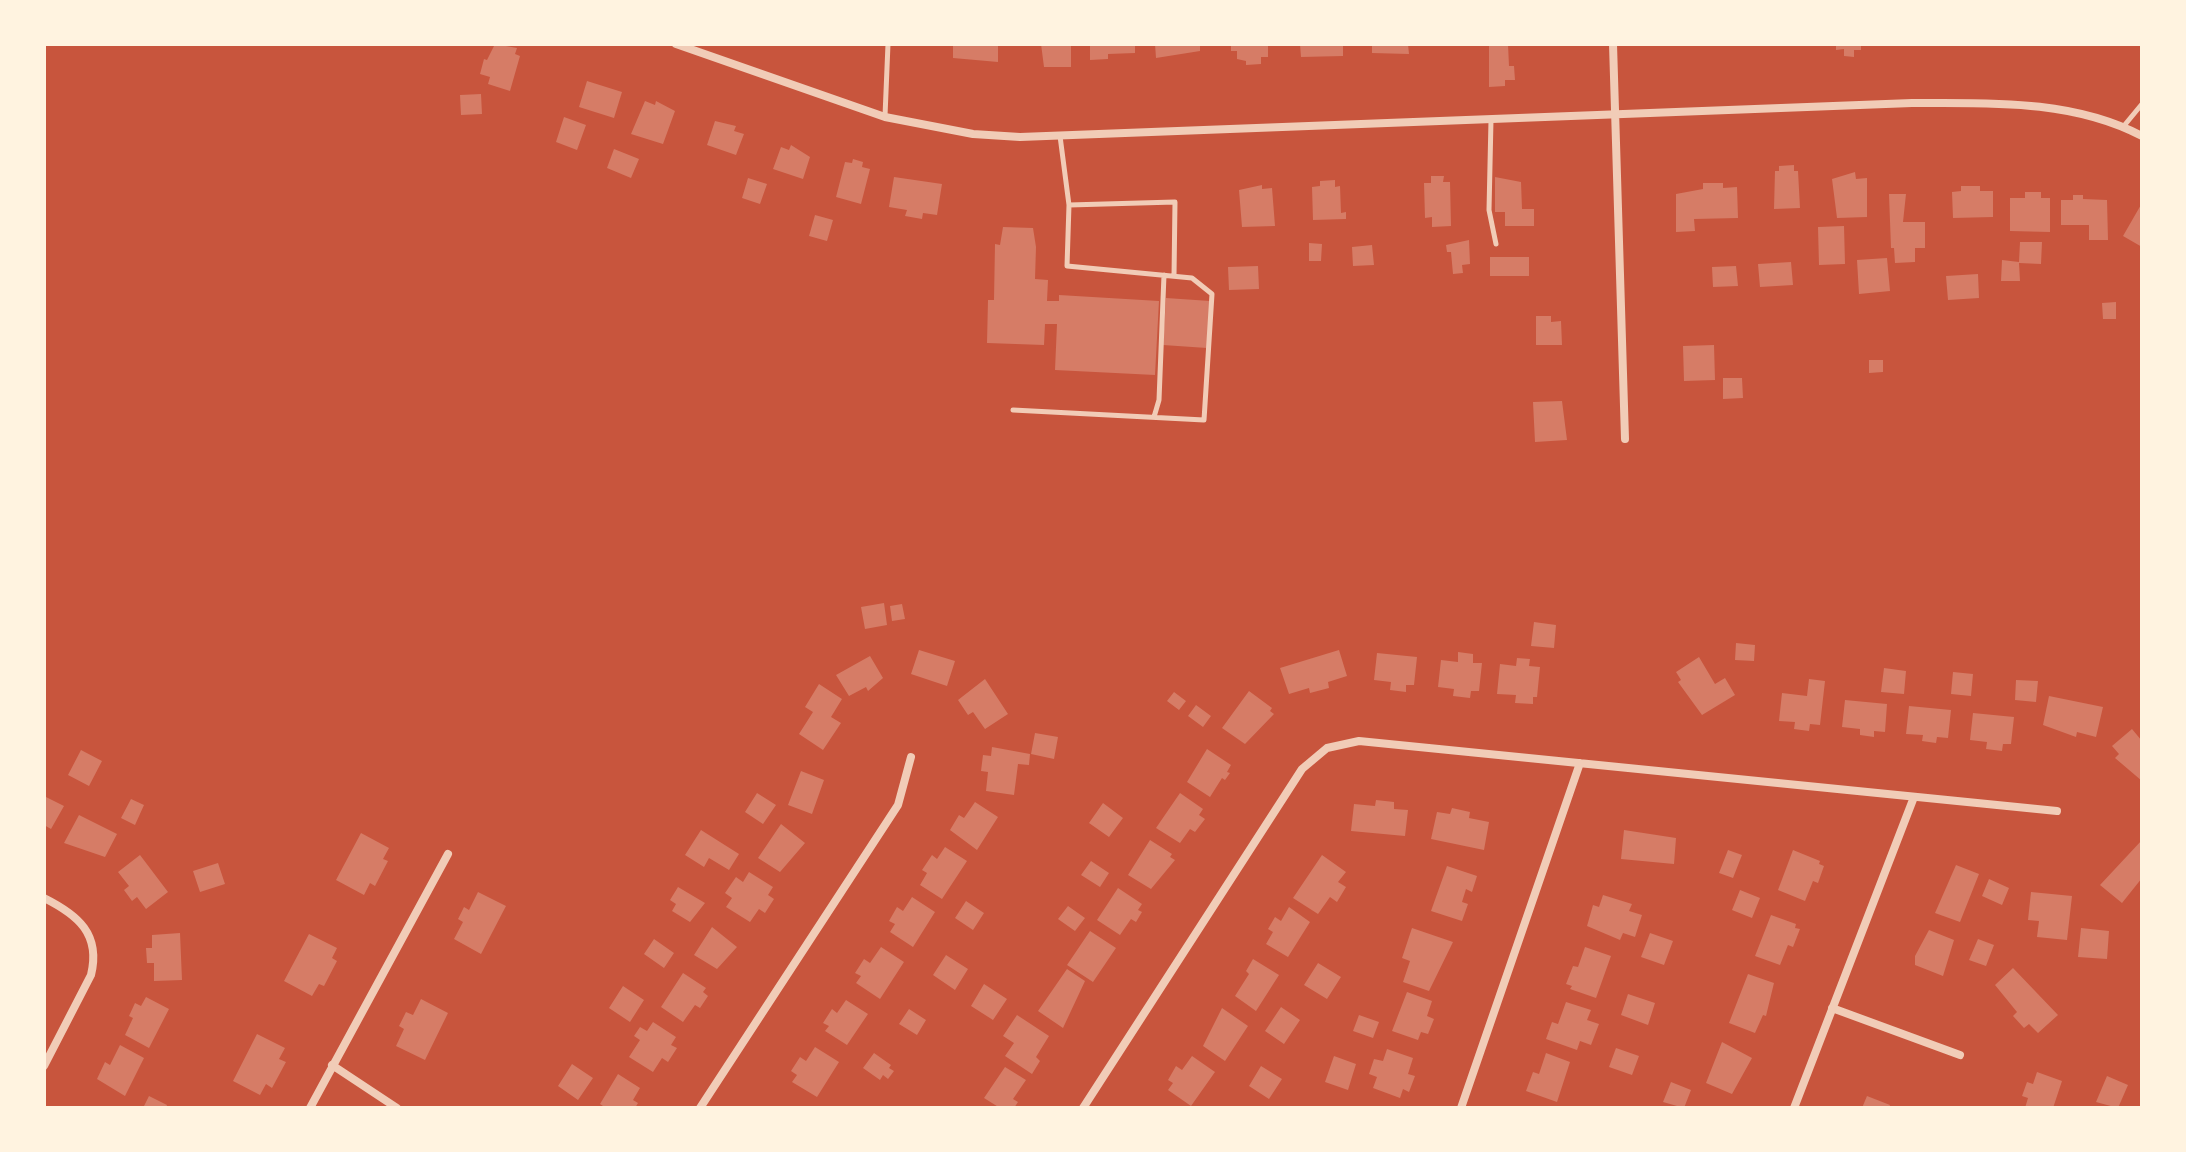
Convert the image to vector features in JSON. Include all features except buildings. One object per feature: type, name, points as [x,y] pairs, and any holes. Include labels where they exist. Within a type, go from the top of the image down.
[{"type":"street","points":[[676,44],[885,117],[973,134],[1060,136],[2004,103],[2046,107],[2142,136]]},
{"type":"street","points":[[1613,44],[1625,439]]},
{"type":"street","points":[[1083,1108],[1294,782],[1317,754],[1342,743],[1359,741],[2057,811]]},
{"type":"street","points":[[700,1108],[898,805],[911,757]]},
{"type":"street","points":[[1461,1108],[1580,763]]},
{"type":"street","points":[[1794,1108],[1914,797]]},
{"type":"street","points":[[310,1108],[448,854]]},
{"type":"street","points":[[44,898],[80,919],[90,934],[95,959],[91,975],[44,1066]]},
{"type":"street","points":[[1832,1008],[1960,1055]]},
{"type":"street","points":[[332,1065],[397,1108]]},
{"type":"lane","points":[[885,117],[888,44]]},
{"type":"lane","points":[[2122,128],[2142,104]]},
{"type":"lane","points":[[1491,120],[1489,210],[1496,244]]},
{"type":"lane","points":[[1013,410],[1204,420],[1212,294],[1192,278],[1067,266],[1069,205],[1060,136]]},
{"type":"lane","points":[[1069,205],[1175,202],[1174,276]]},
{"type":"lane","points":[[1154,417],[1159,400],[1164,275]]}]
